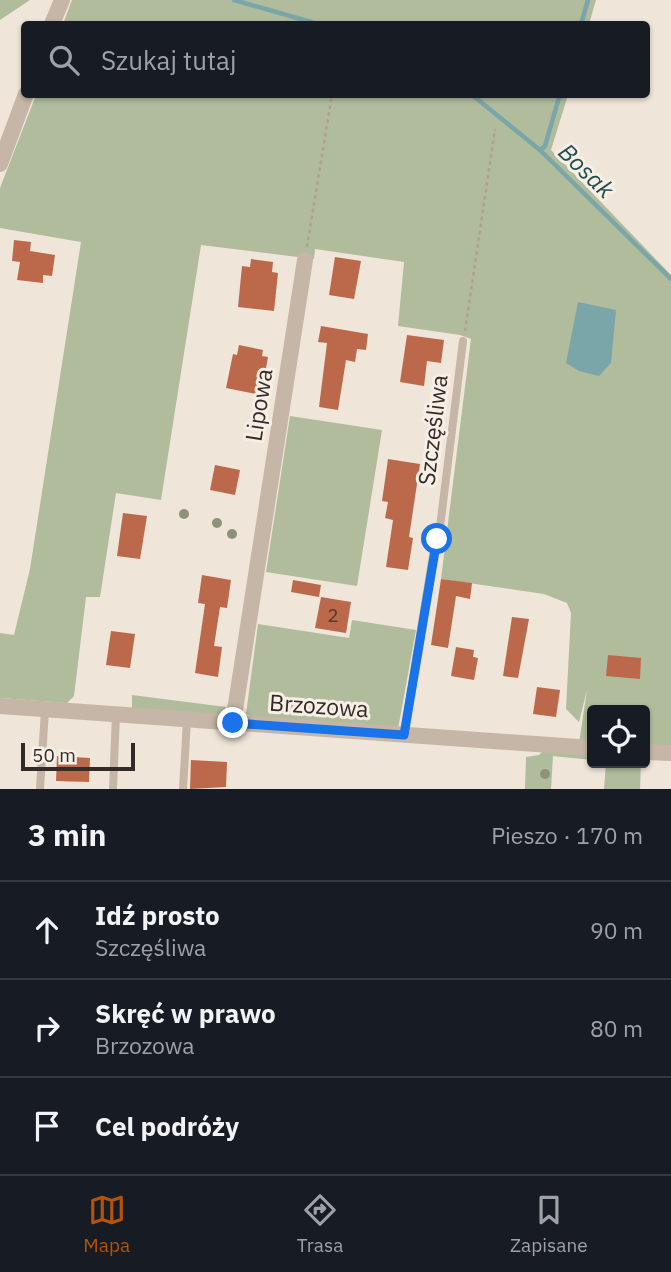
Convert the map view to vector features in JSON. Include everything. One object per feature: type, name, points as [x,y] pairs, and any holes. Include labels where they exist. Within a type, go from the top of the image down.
[{"type":"street","points":[[53,21],[61,0]]},
{"type":"street","points":[[0,164],[25,98]]},
{"type":"street","name":"Lipowa","points":[[233,723],[305,260]]},
{"type":"street","name":"Brzozowa","points":[[0,706],[587,748]]},
{"type":"street","points":[[650,752],[671,753]]},
{"type":"lane","name":"Szczęśliwa","points":[[404,735],[434,549],[440,527],[463,341]]},
{"type":"lane","points":[[40,789],[44,710]]},
{"type":"lane","points":[[113,789],[116,714]]},
{"type":"lane","points":[[183,789],[187,720]]},
{"type":"path","points":[[305,260],[331,98]]},
{"type":"path","points":[[463,341],[495,129]]},
{"type":"green space","points":[[0,0],[30,0],[0,20]]},
{"type":"green space","points":[[72,0],[596,0],[590,21],[64,21]]},
{"type":"green space","points":[[35,98],[567,98],[551,150],[671,275],[671,747],[650,747],[650,705],[587,705],[587,744],[579,743],[587,690],[579,722],[566,709],[571,613],[567,603],[544,594],[441,579],[471,339],[398,326],[404,262],[315,249],[314,259],[201,245],[161,500],[116,493],[100,597],[86,597],[74,696],[67,703],[0,698],[0,633],[14,635],[30,569],[81,242],[0,228],[0,188]]},
{"type":"green space","points":[[290,416],[382,430],[357,586],[266,572]]},
{"type":"green space","points":[[352,620],[416,630],[398,729],[256,718],[246,714],[258,624],[349,638]]},
{"type":"green space","points":[[132,695],[226,707],[222,717],[132,710]]},
{"type":"green space","points":[[543,751],[587,754],[587,759],[553,756],[551,789],[525,789],[526,757],[539,755]]},
{"type":"green space","points":[[606,768],[641,768],[640,789],[604,789]]},
{"type":"water","points":[[578,302],[616,310],[611,363],[599,376],[579,371],[566,363]]},
{"type":"building","points":[[14,240],[31,242],[30,251],[55,255],[52,276],[43,275],[43,283],[17,280],[20,262],[12,261]]},
{"type":"building","points":[[335,257],[361,261],[354,299],[329,295]]},
{"type":"building","points":[[251,259],[273,262],[272,272],[278,273],[274,311],[238,307],[242,266],[250,267]]},
{"type":"building","points":[[321,326],[368,334],[366,350],[357,349],[355,362],[346,360],[338,410],[319,407],[327,343],[318,342]]},
{"type":"building","points":[[407,335],[444,340],[441,363],[427,361],[424,386],[400,382]]},
{"type":"building","points":[[239,345],[263,350],[262,356],[268,357],[261,395],[226,388],[233,354],[237,355]]},
{"type":"building","points":[[388,459],[420,464],[409,537],[413,538],[408,570],[386,567],[393,520],[385,518],[388,502],[382,501]]},
{"type":"building","points":[[215,465],[240,470],[235,495],[210,490]]},
{"type":"building","points":[[123,513],[147,516],[140,559],[117,556]]},
{"type":"building","points":[[202,575],[231,580],[227,608],[220,607],[214,646],[222,647],[218,677],[195,673],[205,604],[198,603]]},
{"type":"building","points":[[441,579],[472,583],[470,599],[456,596],[448,648],[431,645]]},
{"type":"building","points":[[293,580],[321,585],[319,597],[291,592]]},
{"type":"building","points":[[321,597],[351,602],[346,633],[315,628]]},
{"type":"building","points":[[512,617],[529,619],[518,678],[503,676]]},
{"type":"building","points":[[111,631],[135,634],[130,668],[106,665]]},
{"type":"building","points":[[456,647],[474,650],[473,657],[478,658],[474,680],[451,676]]},
{"type":"building","points":[[608,655],[641,658],[640,679],[606,676]]},
{"type":"building","points":[[537,687],[560,690],[556,717],[533,714]]},
{"type":"building","points":[[57,756],[90,758],[89,782],[56,781]]},
{"type":"building","points":[[191,760],[227,762],[226,787],[190,789]]},
{"type":"waterway","name":"Bosak","points":[[234,0],[308,21]]},
{"type":"waterway","points":[[582,21],[588,0]]},
{"type":"waterway","name":"Bosak","points":[[476,98],[540,150],[671,279]]},
{"type":"waterway","points":[[540,150],[545,146],[559,98]]},
{"type":"route","points":[[233,723],[404,735],[437,539]]}]
